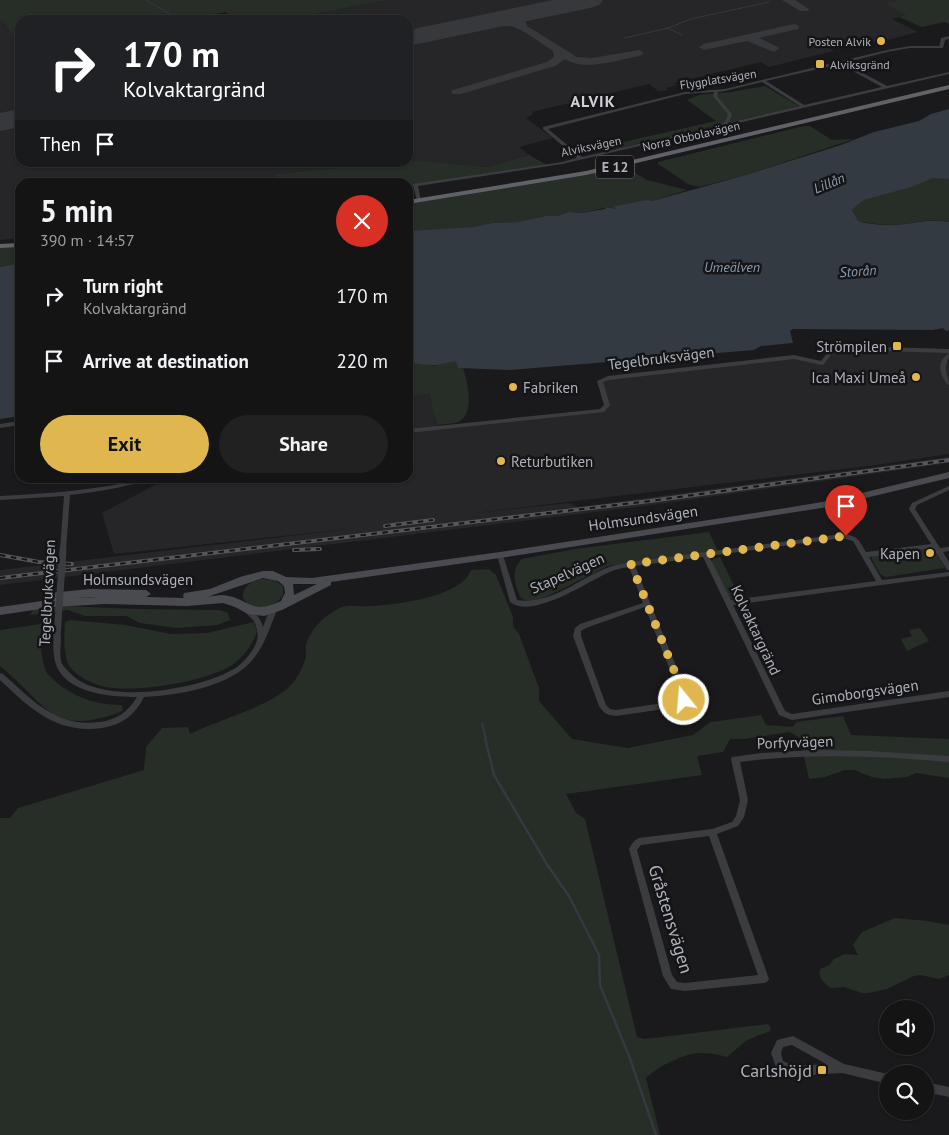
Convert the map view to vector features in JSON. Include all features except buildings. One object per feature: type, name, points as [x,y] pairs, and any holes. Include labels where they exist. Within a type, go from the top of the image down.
[{"type":"highway","name":"Norra Obbolavägen","points":[[413,202],[586,173],[949,87]]},
{"type":"highway","points":[[0,246],[15,245]]},
{"type":"main road","name":"Holmsundsvägen","points":[[0,604],[90,593],[187,596],[212,592],[253,576],[267,574],[285,580],[304,582],[500,555],[828,504],[949,475]]},
{"type":"main road","name":"Holmsundsvägen","points":[[0,611],[54,603],[105,600],[187,602],[223,599],[258,612],[273,610],[339,577]]},
{"type":"main road","points":[[284,603],[290,593],[289,585],[285,580]]},
{"type":"main road","points":[[243,607],[236,592],[244,581]]},
{"type":"street","points":[[941,47],[943,39],[949,36]]},
{"type":"street","name":"Flygplatsvägen","points":[[581,159],[545,128],[685,93],[716,91],[902,48],[949,48]]},
{"type":"street","points":[[840,62],[885,87]]},
{"type":"street","name":"Alviksvägen","points":[[419,201],[415,185],[581,159],[949,73]]},
{"type":"street","points":[[763,81],[804,107]]},
{"type":"street","points":[[716,91],[715,96],[730,114],[728,120],[722,126]]},
{"type":"street","name":"Tegelbruksvägen","points":[[413,430],[602,411],[607,406],[600,381],[608,378],[794,358],[822,363],[829,354],[847,348],[949,353]]},
{"type":"street","points":[[949,353],[942,367],[944,376],[949,383]]},
{"type":"street","points":[[0,426],[15,424]]},
{"type":"street","points":[[0,498],[66,493],[131,483]]},
{"type":"street","points":[[949,488],[912,506],[949,568]]},
{"type":"street","name":"Tegelbruksvägen","points":[[66,493],[57,637],[59,666],[67,677],[77,684],[102,694],[142,694],[194,688],[218,681],[230,675],[248,661],[255,652],[273,610]]},
{"type":"street","points":[[647,604],[583,626],[578,630],[577,636],[603,706],[608,712],[616,714],[678,704],[684,700],[684,695],[631,564],[846,536],[855,539],[880,582]]},
{"type":"street","points":[[864,555],[936,548],[949,549]]},
{"type":"street","name":"Kolvaktargränd","points":[[704,554],[779,710],[785,716]]},
{"type":"street","name":"Stapelvägen","points":[[500,555],[514,602],[524,606],[550,599],[608,569],[631,564]]},
{"type":"street","points":[[728,603],[949,574]]},
{"type":"street","points":[[243,607],[258,621],[262,639]]},
{"type":"street","points":[[0,676],[39,710],[60,722],[72,725],[95,727],[124,718],[131,712],[142,694]]},
{"type":"street","name":"Gimoborgsvägen","points":[[785,716],[792,717],[949,694]]},
{"type":"street","name":"Porfyrvägen","points":[[712,832],[735,824],[744,808],[735,759],[788,755],[850,754],[949,758]]},
{"type":"street","name":"Gråstensvägen","points":[[712,832],[764,979],[685,987],[674,986],[668,976],[633,849],[639,842],[712,832]]},
{"type":"street","points":[[842,1068],[794,1072],[779,1064],[776,1053],[780,1043],[793,1040],[842,1068],[879,1077]]},
{"type":"street","points":[[934,1089],[949,1092]]},
{"type":"shaded area","points":[[0,0],[387,0],[309,15],[229,15],[226,12],[210,15],[15,15],[15,38],[2,20],[0,20]]},
{"type":"shaded area","points":[[387,0],[899,0],[886,3],[907,15],[892,19],[918,32],[879,42],[870,41],[851,46],[843,45],[829,48],[834,51],[769,67],[761,62],[674,83],[677,85],[666,88],[668,90],[664,91],[658,91],[649,84],[532,112],[533,114],[526,118],[553,138],[519,147],[529,155],[487,167],[413,160],[413,15],[309,15]]},
{"type":"shaded area","points":[[899,0],[949,0],[949,24],[944,22],[922,27],[899,17],[906,15],[885,3]]},
{"type":"shaded area","points":[[0,20],[2,20],[15,38],[15,167],[345,167],[277,174],[277,178],[15,178],[15,238],[0,240]]},
{"type":"shaded area","points":[[765,86],[799,106],[616,149],[610,145],[716,121],[687,100],[699,95]]},
{"type":"shaded area","points":[[810,126],[832,140],[854,139],[739,177],[699,187],[688,184],[658,164],[658,162]]},
{"type":"shaded area","points":[[529,155],[547,165],[413,185],[413,178],[276,178],[276,174],[345,167],[413,167],[413,160],[487,167]]},
{"type":"shaded area","points":[[622,165],[647,180],[687,190],[652,201],[635,202],[614,210],[609,207],[582,213],[568,212],[558,216],[545,216],[518,222],[413,232],[413,201]]},
{"type":"shaded area","points":[[936,177],[949,179],[949,222],[933,220],[899,225],[875,224],[858,221],[852,210],[864,200]]},
{"type":"shaded area","points":[[15,246],[15,264],[0,267],[0,247]]},
{"type":"shaded area","points":[[843,348],[949,351],[949,454],[876,465],[467,514],[569,503],[577,507],[949,457],[949,463],[652,505],[0,585],[0,570],[358,528],[114,554],[102,513],[159,483],[413,483],[413,396],[429,394],[438,429],[606,409],[600,381],[794,357],[821,363],[824,359]]},
{"type":"shaded area","points":[[452,361],[456,362],[458,367],[463,368],[469,403],[465,417],[460,421],[437,425],[429,394],[413,396],[413,364],[423,363],[433,366]]},
{"type":"shaded area","points":[[709,532],[718,551],[608,566],[540,600],[529,602],[521,598],[517,588],[515,573],[522,559],[575,549]]},
{"type":"shaded area","points":[[934,550],[945,568],[886,577],[880,574],[871,558],[874,555]]},
{"type":"shaded area","points":[[720,557],[741,600],[735,601],[730,598],[711,563],[713,559]]},
{"type":"shaded area","points":[[489,569],[496,575],[513,617],[513,626],[519,634],[539,688],[539,701],[572,739],[628,748],[693,735],[711,722],[761,715],[766,725],[793,727],[796,722],[843,716],[851,735],[949,739],[949,778],[916,773],[907,777],[884,779],[872,777],[854,770],[845,770],[825,777],[809,779],[800,738],[790,732],[744,739],[730,739],[723,752],[697,756],[702,775],[566,794],[576,813],[585,819],[637,1037],[645,1039],[768,1024],[771,1028],[770,1031],[747,1040],[727,1057],[696,1053],[681,1057],[651,1073],[646,1078],[660,1135],[0,1135],[0,818],[10,818],[18,808],[144,770],[146,747],[162,728],[188,727],[190,734],[252,709],[276,697],[293,683],[299,674],[305,660],[306,646],[311,633],[320,622],[336,610],[345,606],[381,605],[427,598],[455,587],[465,579],[471,570]]},
{"type":"shaded area","points":[[261,579],[274,580],[283,586],[283,595],[269,606],[252,606],[243,598],[244,590],[248,585]]},
{"type":"shaded area","points":[[65,606],[219,610],[228,613],[230,620],[217,625],[177,628],[140,623],[126,616],[85,616],[68,610],[30,615],[33,610]]},
{"type":"shaded area","points":[[70,620],[125,625],[171,634],[207,633],[254,622],[257,632],[250,646],[236,662],[205,677],[168,685],[115,688],[89,681],[81,677],[70,667],[66,657],[64,639],[65,622]]},
{"type":"shaded area","points":[[41,624],[42,654],[44,666],[48,674],[61,686],[85,699],[94,702],[122,705],[123,711],[80,721],[65,719],[53,714],[41,705],[0,666],[0,630]]},
{"type":"shaded area","points":[[920,628],[929,641],[907,651],[901,639],[912,636],[909,630]]},
{"type":"shaded area","points":[[895,918],[949,925],[949,975],[939,979],[920,975],[914,976],[887,989],[869,993],[862,993],[844,987],[831,988],[824,982],[820,975],[820,969],[845,954],[858,955],[853,945],[862,932]]},
{"type":"water","name":"Umeälven","points":[[949,109],[949,179],[933,178],[911,187],[864,200],[852,210],[858,221],[875,224],[899,225],[932,221],[949,222],[949,330],[946,331],[943,328],[933,330],[793,329],[790,331],[793,343],[761,346],[754,350],[510,370],[458,368],[456,362],[439,365],[413,364],[413,231],[518,222],[545,216],[558,216],[568,212],[582,213],[605,209],[606,207],[616,209],[614,206],[648,200],[652,201],[739,177],[841,145],[874,132],[919,121],[931,114]]},
{"type":"water","points":[[15,264],[15,417],[0,419],[0,267]]},
{"type":"waterway","points":[[146,0],[172,15]]},
{"type":"waterway","points":[[668,28],[691,19],[769,2]]},
{"type":"waterway","points":[[625,38],[668,28]]},
{"type":"waterway","points":[[668,28],[682,35]]},
{"type":"waterway","points":[[482,723],[486,739]]},
{"type":"waterway","points":[[485,738],[494,775],[548,866],[569,896],[599,955],[600,985],[629,1056],[656,1135]]},
{"type":"taxiway","points":[[787,0],[804,9]]},
{"type":"taxiway","points":[[522,26],[519,19],[529,13]]},
{"type":"taxiway","points":[[484,22],[503,21],[519,25],[574,60],[592,61],[639,53]]},
{"type":"taxiway","points":[[748,37],[794,27]]},
{"type":"taxiway","points":[[704,47],[748,37]]},
{"type":"taxiway","points":[[748,37],[774,49]]},
{"type":"taxiway","points":[[457,92],[551,64],[559,59],[558,51]]},
{"type":"runway","points":[[413,37],[590,0]]},
{"type":"runway","points":[[0,122],[15,119]]},
{"type":"railway","points":[[0,578],[650,501],[949,460]]},
{"type":"railway","points":[[385,526],[433,520]]},
{"type":"railway","points":[[294,550],[320,549]]},
{"type":"railway","points":[[0,555],[39,562],[72,564]]},
{"type":"place","name":"Posten Alvik","points":[[881,41]]},
{"type":"place","name":"Alviksgränd","points":[[820,64]]},
{"type":"place","name":"Strömpilen","points":[[897,346]]},
{"type":"place","name":"Ica Maxi Umeå","points":[[916,377]]},
{"type":"place","name":"Fabriken","points":[[513,387]]},
{"type":"place","name":"Returbutiken","points":[[501,461]]},
{"type":"place","name":"Kapen","points":[[930,553]]},
{"type":"place","name":"Carlshöjd","points":[[822,1070]]},
{"type":"district","name":"ALVIK","points":[[593,101]]},
{"type":"route","points":[[684,700],[684,695],[631,564],[846,536]]},
{"type":"water label","name":"Lillån","points":[[829,183]]},
{"type":"water label","name":"Storån","points":[[858,271]]}]
